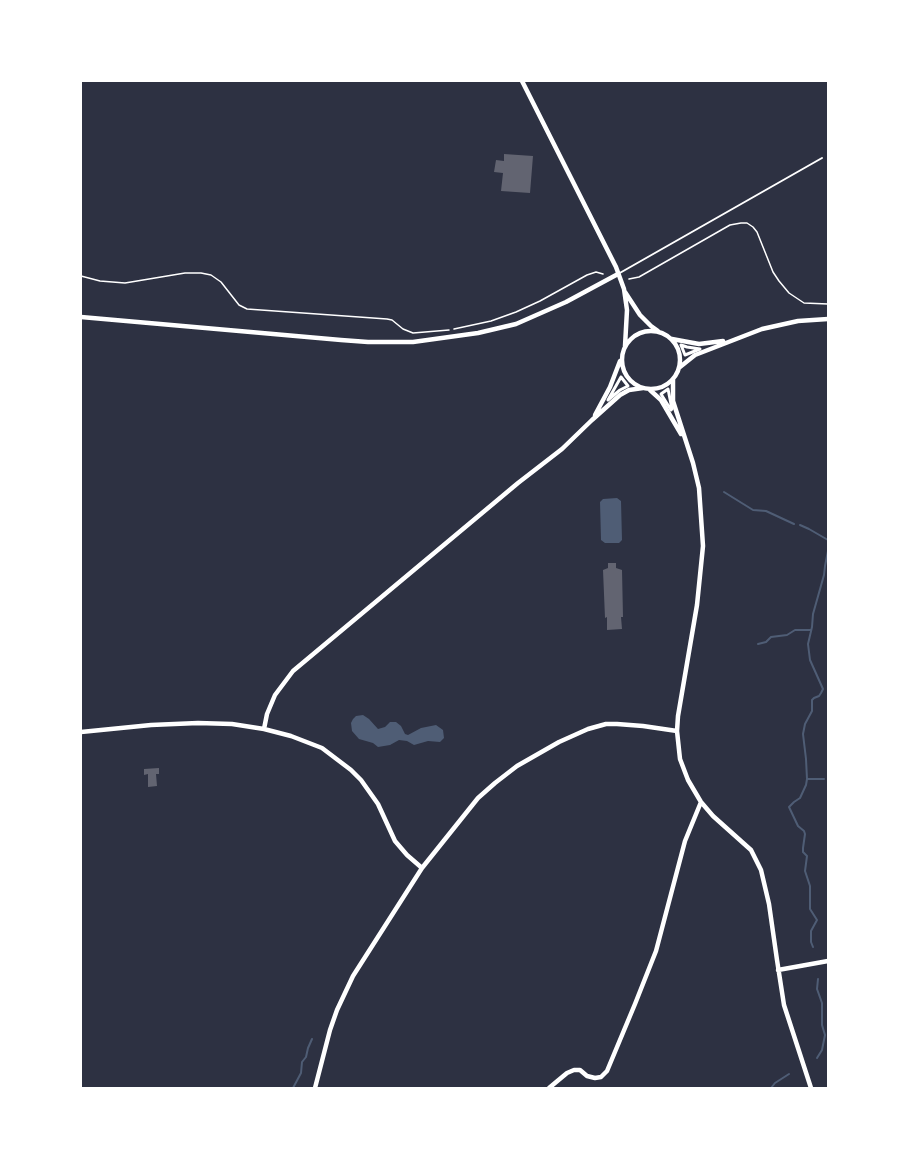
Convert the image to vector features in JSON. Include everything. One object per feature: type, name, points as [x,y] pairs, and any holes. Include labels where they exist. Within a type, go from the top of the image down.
[{"type":"street","points":[[522,81],[608,249],[624,289],[645,321],[670,338],[699,344],[729,341]]},
{"type":"street","points":[[81,316],[341,340],[413,342],[478,333],[516,324],[566,302],[618,274]]},
{"type":"street","points":[[591,420],[615,378],[625,346],[627,319],[624,289]]},
{"type":"street","points":[[264,729],[275,695],[293,671],[562,449],[624,392],[667,385],[686,361],[695,355],[762,329],[798,321],[828,319]]},
{"type":"street","points":[[625,346],[633,337],[641,333],[651,331],[660,333]]},
{"type":"street","points":[[670,338],[679,352],[678,370]]},
{"type":"street","points":[[681,346],[700,349],[693,351],[686,355],[681,346]]},
{"type":"street","points":[[623,353],[622,365],[626,375],[633,383],[643,388]]},
{"type":"street","points":[[621,377],[628,386],[617,392],[608,400],[621,377]]},
{"type":"street","points":[[673,379],[674,401],[699,488],[703,546],[700,584],[679,707],[677,746],[683,768],[694,792],[718,821],[744,842],[756,858],[761,870],[770,904],[784,1005],[811,1088]]},
{"type":"street","points":[[650,389],[661,400],[684,439]]},
{"type":"street","points":[[668,389],[669,390],[670,402],[671,410],[661,393],[668,389]]},
{"type":"street","points":[[81,732],[151,725],[232,724],[291,736],[322,748],[361,780],[378,804],[395,841],[422,868]]},
{"type":"street","points":[[315,1088],[330,1030],[344,993],[422,868],[478,798],[517,766],[588,729],[606,724],[677,731]]},
{"type":"street","points":[[549,1088],[574,1070],[580,1070],[587,1076],[595,1078],[601,1077],[607,1071],[656,951],[685,841],[701,802]]},
{"type":"street","points":[[778,970],[828,961]]},
{"type":"lane","points":[[618,274],[822,158]]},
{"type":"path","points":[[629,279],[639,277],[730,225],[747,223],[758,232],[773,272],[789,293],[804,303],[828,304]]},
{"type":"path","points":[[81,276],[100,281],[125,283],[185,273],[201,273],[211,275],[221,282],[239,305],[247,309],[387,319],[408,332],[418,333],[460,328],[491,321],[528,307],[587,275],[596,272],[603,274]]},
{"type":"water","points":[[617,498],[621,501],[622,540],[619,543],[605,543],[601,540],[600,502],[603,499]]},
{"type":"water","points":[[363,715],[378,729],[390,722],[396,722],[408,735],[421,728],[436,725],[443,730],[444,738],[440,742],[428,741],[414,745],[399,740],[390,745],[378,747],[359,739],[352,731],[353,719]]},
{"type":"building","points":[[504,154],[533,156],[530,193],[501,191],[503,173],[494,172],[496,160],[504,161]]},
{"type":"building","points":[[608,563],[616,563],[616,568],[622,570],[622,629],[607,630],[603,570],[608,568]]},
{"type":"building","points":[[159,768],[159,774],[156,774],[157,786],[148,787],[148,774],[144,775],[144,769]]},
{"type":"waterway","points":[[724,492],[753,510],[766,511],[794,524]]},
{"type":"waterway","points":[[800,525],[828,540]]},
{"type":"waterway","points":[[813,947],[811,931],[817,920],[810,909],[810,886],[805,871],[807,856],[803,852],[805,834],[798,826],[789,807],[800,798],[806,785],[803,734],[812,711],[812,700],[819,696],[823,689],[810,660],[808,644],[828,551]]},
{"type":"waterway","points":[[758,644],[766,642],[771,637],[787,635],[795,630],[811,630]]},
{"type":"waterway","points":[[807,779],[824,779]]},
{"type":"waterway","points":[[817,1058],[822,1050],[825,1035],[822,1025],[822,1003],[817,989],[818,979]]},
{"type":"waterway","points":[[293,1088],[301,1073],[302,1062],[312,1039]]},
{"type":"waterway","points":[[771,1088],[789,1074]]}]
